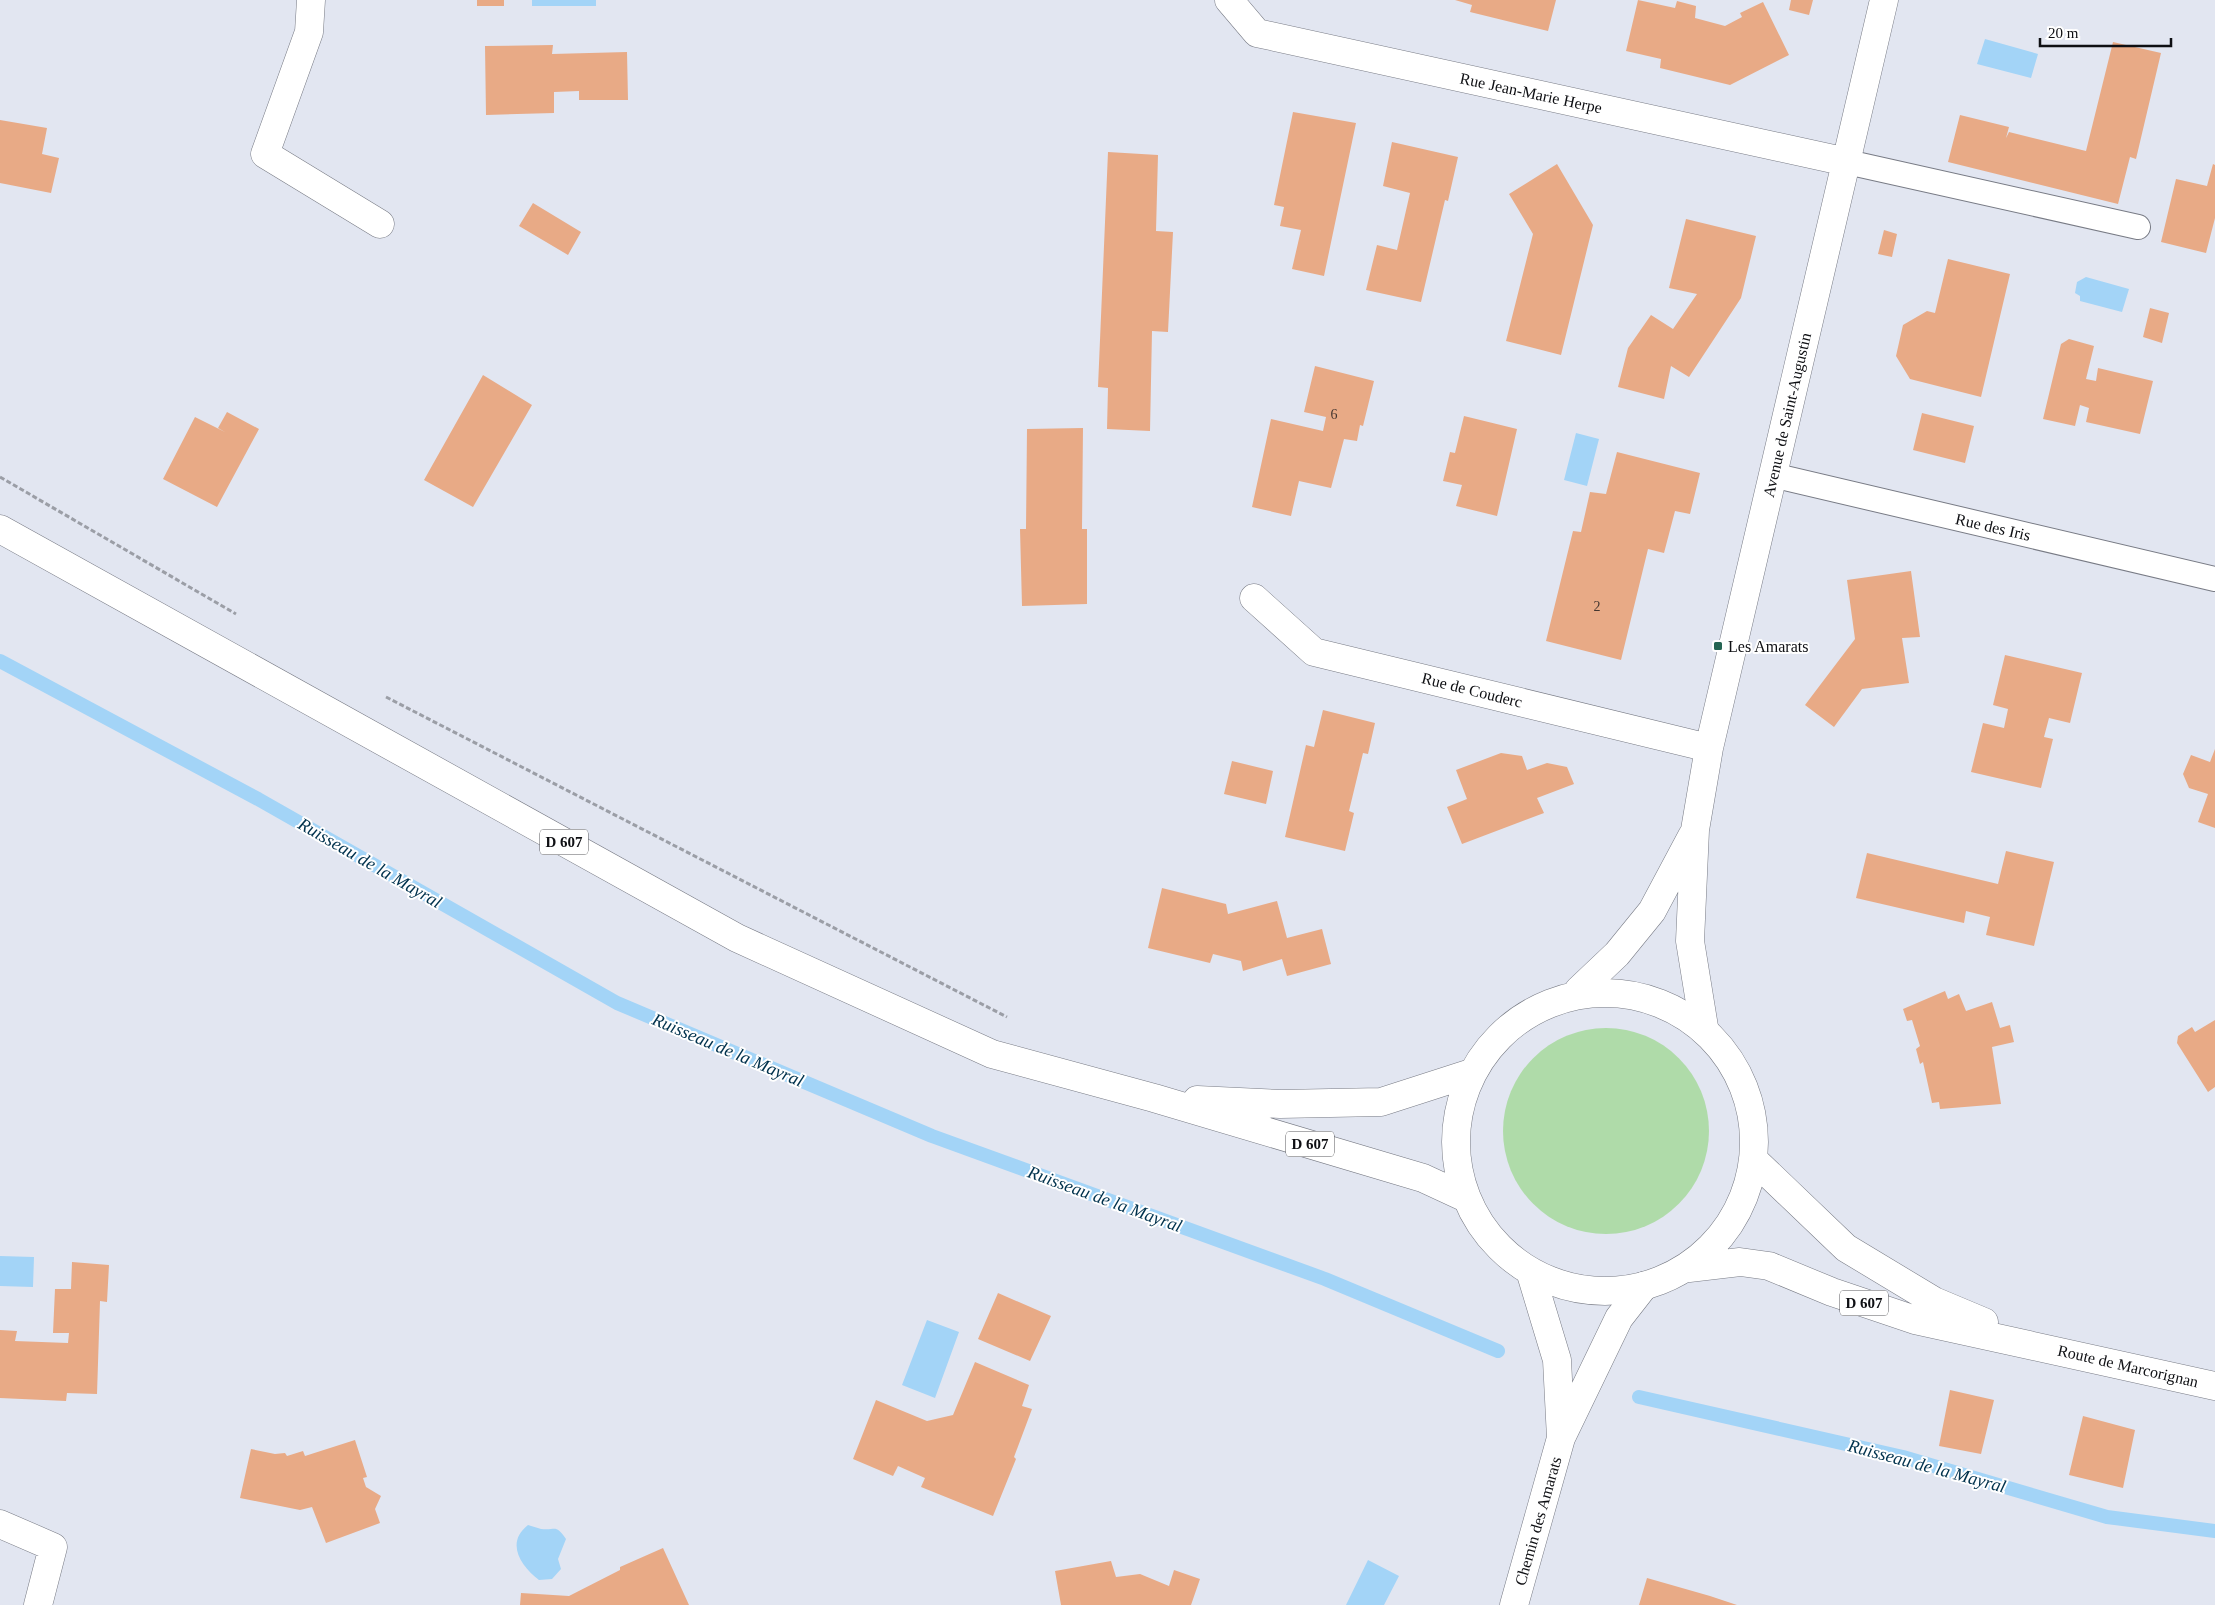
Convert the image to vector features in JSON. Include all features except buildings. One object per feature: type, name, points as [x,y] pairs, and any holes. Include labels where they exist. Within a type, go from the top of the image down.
[{"type":"main road","points":[[311,0],[309,32],[265,154],[380,224]]},
{"type":"main road","name":"Rue Jean-Marie Herpe","points":[[1229,0],[1257,32],[1847,162]]},
{"type":"main road","name":"Avenue de Saint-Augustin","points":[[1704,1028],[1690,941],[1695,830],[1709,748],[1884,0]]},
{"type":"main road","name":"D 607","points":[[0,529],[736,938],[992,1054],[1154,1098],[1423,1178],[1464,1197]]},
{"type":"main road","name":"Rue de Couderc","points":[[1254,598],[1314,652],[1709,748]]},
{"type":"main road","name":"Avenue de Saint-Augustin","points":[[1578,990],[1616,954],[1652,911],[1695,830]]},
{"type":"main road","points":[[1578,990],[1642,996],[1704,1028],[1733,1063],[1754,1120],[1755,1161],[1732,1224],[1689,1268],[1644,1286],[1580,1292],[1531,1274],[1488,1239],[1464,1197],[1454,1131],[1471,1073],[1495,1038],[1544,1004],[1578,990]]},
{"type":"main road","name":"D 607","points":[[1154,1098],[1280,1104],[1381,1102],[1471,1073]]},
{"type":"main road","name":"D 607","points":[[1755,1161],[1846,1248],[1934,1301],[2040,1346]]},
{"type":"main road","name":"D 607","points":[[1689,1268],[1740,1262],[1769,1266],[1832,1292],[1915,1320],[2040,1346]]},
{"type":"main road","name":"Chemin des Amarats","points":[[1531,1274],[1557,1360],[1561,1438]]},
{"type":"main road","name":"Chemin des Amarats","points":[[1514,1605],[1561,1438],[1619,1318],[1644,1286]]},
{"type":"main road","name":"Route de Marcorignan","points":[[2040,1346],[2215,1386]]},
{"type":"main road","points":[[0,1524],[53,1547],[38,1605]]},
{"type":"lane","points":[[1847,162],[2138,227]]},
{"type":"lane","name":"Rue des Iris","points":[[1772,475],[2215,579]]},
{"type":"path","points":[[0,477],[240,617]]},
{"type":"path","points":[[379,694],[1008,1017]]},
{"type":"green space","points":[[1606,1028],[1636,1032],[1655,1040],[1679,1058],[1697,1082],[1705,1101],[1709,1131],[1705,1161],[1697,1180],[1679,1204],[1655,1222],[1636,1230],[1606,1234],[1576,1230],[1557,1222],[1533,1204],[1515,1180],[1507,1161],[1503,1131],[1507,1101],[1515,1082],[1533,1058],[1557,1040],[1576,1032]]},
{"type":"water","points":[[532,0],[596,0],[596,6],[532,6]]},
{"type":"water","points":[[1985,39],[2038,54],[2031,78],[1977,64]]},
{"type":"water","points":[[2086,277],[2129,289],[2122,312],[2080,301],[2080,296],[2075,293],[2077,282]]},
{"type":"water","points":[[1576,433],[1599,439],[1587,486],[1564,480]]},
{"type":"water","points":[[0,1256],[34,1257],[33,1287],[0,1286]]},
{"type":"water","points":[[927,1320],[959,1332],[935,1398],[902,1385]]},
{"type":"water","points":[[528,1525],[541,1529],[557,1529],[566,1539],[558,1559],[561,1569],[552,1579],[539,1580],[526,1568],[518,1554],[517,1539]]},
{"type":"water","points":[[1368,1560],[1399,1576],[1384,1605],[1346,1605]]},
{"type":"waterway","name":"Ruisseau de la Mayral","points":[[0,661],[258,799],[617,1003],[932,1136],[1325,1279],[1498,1351]]},
{"type":"waterway","name":"Ruisseau de la Mayral","points":[[1639,1397],[1903,1457],[2107,1517],[2215,1531]]},
{"type":"place","name":"Les Amarats","points":[[1718,646]]}]
